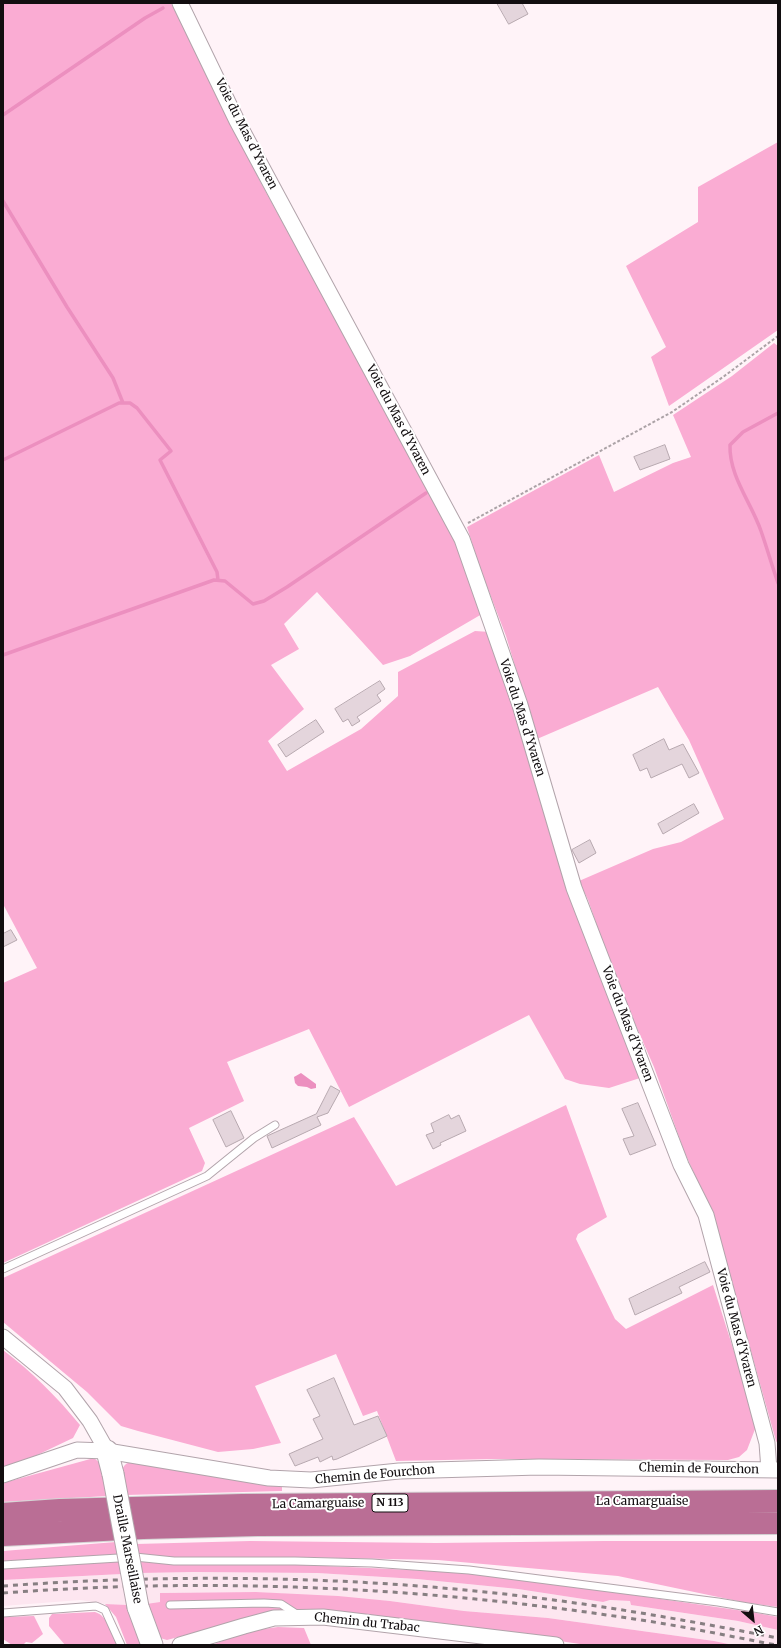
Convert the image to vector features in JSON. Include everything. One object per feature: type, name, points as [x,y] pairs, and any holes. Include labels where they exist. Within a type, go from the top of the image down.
[{"type":"highway","name":"La Camarguaise","points":[[3,1514],[60,1510],[249,1504],[778,1501]]},
{"type":"highway","name":"La Camarguaise","points":[[3,1535],[143,1528],[250,1525],[778,1523]]},
{"type":"street","name":"Voie du Mas d'Yvaren","points":[[180,3],[238,121],[457,529],[464,546],[520,705],[574,888],[681,1164],[706,1215],[773,1470]]},
{"type":"street","points":[[3,1337],[65,1388],[90,1421],[107,1451]]},
{"type":"street","name":"Chemin de Fourchon","points":[[3,1475],[77,1450],[107,1451],[269,1478],[311,1480],[398,1471],[539,1468],[773,1470]]},
{"type":"street","name":"Draille Marseillaise","points":[[107,1451],[113,1474],[138,1607],[152,1645]]},
{"type":"street","name":"Chemin du Trabac","points":[[180,1645],[274,1618],[301,1617],[323,1617],[556,1645]]},
{"type":"lane","points":[[3,1269],[207,1176],[254,1138],[275,1125]]},
{"type":"lane","points":[[3,1565],[135,1557],[174,1561],[295,1561],[372,1563],[476,1571],[711,1601],[778,1612]]},
{"type":"lane","points":[[170,1604],[281,1604],[301,1617]]},
{"type":"lane","points":[[3,1613],[96,1606],[105,1610],[121,1645]]},
{"type":"path","points":[[457,529],[672,412],[724,377],[778,336]]},
{"type":"shaded area","points":[[3,3],[171,3],[262,185],[454,536],[482,614],[410,656],[383,665],[317,592],[284,624],[299,649],[271,665],[304,709],[268,741],[287,771],[361,729],[398,696],[398,672],[475,631],[490,632],[640,1078],[609,1088],[580,1084],[565,1079],[529,1015],[349,1107],[309,1029],[227,1062],[244,1101],[189,1128],[205,1163],[202,1171],[3,1263],[3,983],[37,968],[3,904]]},
{"type":"shaded area","points":[[778,142],[778,330],[669,406],[651,357],[666,347],[626,266],[698,222],[698,187]]},
{"type":"shaded area","points":[[774,343],[778,346],[778,1444],[713,1215],[684,1151],[654,1067],[618,985],[588,900],[579,881],[653,849],[681,842],[724,819],[689,740],[658,687],[537,739],[506,636],[480,568],[467,527],[599,455],[614,492],[673,463],[691,457],[673,415],[732,376]]},
{"type":"shaded area","points":[[301,1073],[316,1084],[316,1088],[311,1089],[298,1086],[295,1083],[294,1077]]},
{"type":"shaded area","points":[[566,1105],[607,1217],[578,1234],[576,1239],[615,1319],[626,1329],[713,1285],[757,1424],[747,1450],[739,1457],[728,1460],[493,1459],[396,1461],[377,1411],[363,1416],[336,1354],[255,1386],[281,1443],[253,1449],[218,1452],[121,1426],[87,1392],[3,1322],[3,1278],[354,1117],[396,1186]]},
{"type":"shaded area","points":[[3,1350],[44,1385],[80,1425],[73,1438],[3,1469]]},
{"type":"shaded area","points":[[94,1458],[101,1464],[107,1496],[3,1502],[3,1483]]},
{"type":"shaded area","points":[[131,1462],[261,1485],[282,1485],[282,1491],[125,1495],[122,1481],[122,1471],[126,1464]]},
{"type":"shaded area","points":[[250,1541],[436,1543],[778,1541],[778,1607],[742,1602],[618,1576],[438,1560],[291,1557],[177,1558],[137,1554],[136,1544]]},
{"type":"shaded area","points":[[116,1542],[122,1574],[3,1580],[3,1551]]},
{"type":"shaded area","points":[[138,1561],[166,1563],[261,1563],[456,1572],[543,1582],[751,1612],[778,1617],[778,1630],[738,1621],[631,1605],[630,1601],[610,1600],[603,1602],[518,1589],[417,1579],[317,1573],[140,1573]]},
{"type":"shaded area","points":[[140,1573],[317,1573],[417,1579],[518,1589],[603,1602],[610,1600],[630,1601],[631,1605],[738,1621],[778,1630],[778,1645],[733,1645],[714,1641],[548,1618],[464,1611],[390,1601],[256,1592],[160,1593],[160,1602],[146,1604]]},
{"type":"shaded area","points":[[122,1574],[128,1605],[105,1604],[80,1600],[3,1606],[3,1580]]},
{"type":"shaded area","points":[[256,1592],[338,1596],[464,1611],[548,1618],[714,1641],[733,1645],[587,1645],[416,1620],[298,1609],[254,1617],[167,1640],[160,1638],[146,1604],[160,1602],[160,1593]]},
{"type":"shaded area","points":[[105,1604],[128,1605],[142,1645],[127,1645],[116,1617]]},
{"type":"shaded area","points":[[95,1612],[106,1621],[117,1645],[65,1645],[49,1626],[49,1618],[52,1614]]},
{"type":"shaded area","points":[[34,1616],[43,1634],[32,1643],[26,1642],[23,1645],[12,1645],[3,1639],[3,1617]]},
{"type":"shaded area","points":[[278,1627],[304,1628],[311,1645],[212,1645],[248,1631]]},
{"type":"building","points":[[497,3],[522,3],[528,14],[509,24]]},
{"type":"building","points":[[665,445],[670,459],[640,470],[634,457]]},
{"type":"building","points":[[380,681],[385,689],[377,695],[381,701],[357,717],[360,721],[352,726],[348,719],[343,722],[335,709]]},
{"type":"building","points":[[316,720],[324,732],[286,757],[278,745]]},
{"type":"building","points":[[664,739],[669,750],[683,744],[699,773],[689,778],[682,764],[651,778],[647,768],[640,771],[633,755]]},
{"type":"building","points":[[694,804],[699,813],[663,834],[658,824]]},
{"type":"building","points":[[590,840],[596,853],[579,863],[572,850]]},
{"type":"building","points":[[11,930],[17,940],[3,947],[3,934]]},
{"type":"building","points":[[331,1086],[340,1091],[328,1113],[317,1117],[321,1125],[272,1148],[267,1136],[316,1114]]},
{"type":"building","points":[[638,1103],[656,1145],[630,1155],[623,1139],[634,1136],[622,1109]]},
{"type":"building","points":[[231,1111],[244,1138],[226,1147],[213,1120]]},
{"type":"building","points":[[449,1115],[451,1119],[459,1115],[466,1131],[440,1143],[441,1145],[433,1149],[426,1135],[434,1132],[431,1124]]},
{"type":"building","points":[[705,1262],[710,1272],[679,1287],[682,1293],[635,1315],[629,1299]]},
{"type":"building","points":[[334,1378],[354,1425],[378,1416],[387,1436],[337,1459],[333,1460],[332,1456],[320,1462],[318,1457],[295,1466],[289,1454],[323,1439],[313,1419],[320,1416],[307,1390]]},
{"type":"waterway","points":[[3,115],[145,18],[163,8]]},
{"type":"waterway","points":[[3,201],[67,307],[113,378],[123,403]]},
{"type":"waterway","points":[[3,460],[119,403],[130,403],[137,408],[171,451],[160,460],[217,572],[218,580]]},
{"type":"waterway","points":[[778,413],[743,432],[730,445],[733,467],[741,489],[757,520],[778,583]]},
{"type":"waterway","points":[[3,655],[214,580],[225,581],[253,604],[264,601],[426,493]]},
{"type":"railway","points":[[3,1586],[139,1579],[207,1578],[343,1581],[411,1585],[479,1591],[575,1603],[778,1638]]},
{"type":"railway","points":[[3,1593],[82,1588],[161,1586],[240,1586],[398,1592],[556,1608],[670,1625],[776,1645]]}]
